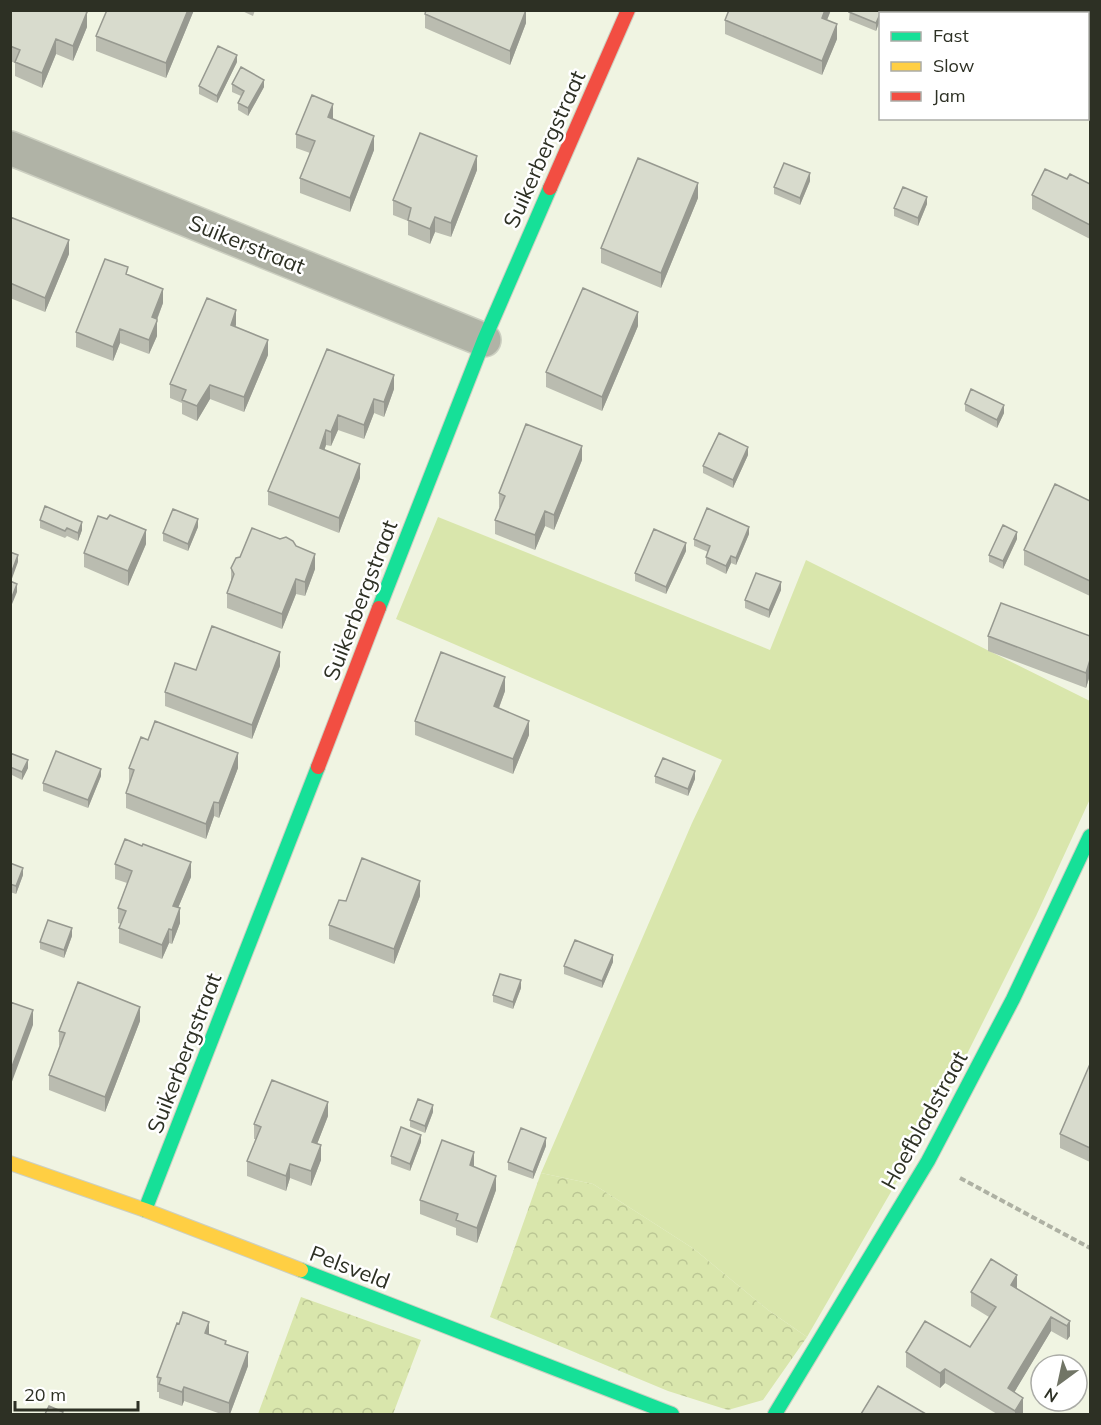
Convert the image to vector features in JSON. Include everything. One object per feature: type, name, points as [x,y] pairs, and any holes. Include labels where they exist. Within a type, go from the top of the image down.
[{"type":"street","name":"Suikerbergstraat","points":[[145,1210],[484,340],[628,10]]},
{"type":"street","name":"Suikerstraat","points":[[10,148],[484,340]]},
{"type":"street","name":"Hoefbladstraat","points":[[775,1414],[928,1161],[1013,999],[1090,836]]},
{"type":"street","name":"Pelsveld","points":[[10,1163],[145,1210],[672,1414]]},
{"type":"path","points":[[928,1161],[1090,1248]]},
{"type":"green space","points":[[438,517],[770,650],[806,560],[1090,701],[1090,799],[1036,916],[943,1102],[807,1337],[768,1310],[694,1249],[593,1184],[541,1173],[692,823],[722,760],[396,619]]},
{"type":"green space","points":[[541,1173],[593,1184],[694,1249],[768,1310],[807,1337],[763,1400],[728,1410],[668,1391],[490,1317]]},
{"type":"green space","points":[[301,1297],[421,1340],[393,1414],[258,1414]]},
{"type":"building","points":[[10,10],[83,10],[87,12],[73,46],[56,39],[42,73],[15,62],[20,50],[10,46]]},
{"type":"building","points":[[107,10],[188,10],[166,63],[96,36]]},
{"type":"building","points":[[426,10],[526,10],[510,51],[425,14]]},
{"type":"building","points":[[729,10],[825,10],[822,18],[837,24],[822,61],[725,20]]},
{"type":"building","points":[[850,10],[882,10],[879,12],[876,23],[849,12]]},
{"type":"building","points":[[218,46],[237,55],[217,96],[199,86]]},
{"type":"building","points":[[241,67],[264,80],[248,108],[238,103],[244,91],[232,84]]},
{"type":"building","points":[[312,95],[333,104],[328,117],[374,136],[350,198],[300,178],[315,141],[296,134]]},
{"type":"building","points":[[420,133],[477,156],[451,223],[435,217],[430,229],[408,220],[411,208],[393,200]]},
{"type":"building","points":[[638,158],[698,183],[661,273],[601,248]]},
{"type":"building","points":[[784,163],[810,173],[800,198],[774,187]]},
{"type":"building","points":[[1045,169],[1067,179],[1070,174],[1090,184],[1090,225],[1032,195]]},
{"type":"building","points":[[903,187],[927,197],[918,218],[894,208]]},
{"type":"building","points":[[10,217],[69,240],[45,298],[10,283]]},
{"type":"building","points":[[105,259],[128,267],[126,274],[163,289],[152,317],[157,321],[149,340],[120,329],[113,347],[76,332]]},
{"type":"building","points":[[583,288],[638,312],[602,397],[546,372]]},
{"type":"building","points":[[207,298],[236,310],[231,325],[268,340],[244,397],[210,385],[197,406],[182,400],[186,390],[170,384]]},
{"type":"building","points":[[327,349],[394,375],[384,402],[374,399],[364,425],[338,415],[331,432],[326,430],[320,448],[360,464],[339,518],[268,491]]},
{"type":"building","points":[[971,389],[1004,405],[997,420],[965,404]]},
{"type":"building","points":[[526,424],[582,446],[554,515],[545,511],[535,535],[495,520],[505,496],[499,493]]},
{"type":"building","points":[[719,433],[748,447],[733,480],[703,466]]},
{"type":"building","points":[[1055,484],[1090,501],[1090,581],[1024,550]]},
{"type":"building","points":[[45,506],[82,522],[78,533],[67,528],[65,531],[40,520]]},
{"type":"building","points":[[707,508],[749,527],[736,558],[731,556],[726,566],[706,557],[710,546],[694,539]]},
{"type":"building","points":[[173,509],[198,519],[188,544],[163,533]]},
{"type":"building","points":[[110,515],[146,530],[128,571],[84,553],[98,516],[107,519]]},
{"type":"building","points":[[1003,525],[1017,532],[1003,561],[989,555]]},
{"type":"building","points":[[252,528],[280,539],[286,537],[296,546],[315,554],[305,582],[296,579],[282,614],[227,593],[234,574],[231,568],[236,558],[240,557]]},
{"type":"building","points":[[654,529],[686,543],[666,587],[635,573]]},
{"type":"building","points":[[10,552],[18,555],[10,576]]},
{"type":"building","points":[[756,573],[781,582],[769,610],[745,600]]},
{"type":"building","points":[[10,581],[17,584],[10,602]]},
{"type":"building","points":[[1001,603],[1090,636],[1090,660],[1086,673],[988,636]]},
{"type":"building","points":[[212,626],[280,652],[252,725],[165,692],[175,663],[196,670]]},
{"type":"building","points":[[441,652],[505,677],[494,706],[529,721],[513,759],[415,721]]},
{"type":"building","points":[[155,721],[238,753],[219,803],[214,802],[206,824],[126,793],[134,770],[129,768],[141,737],[148,740]]},
{"type":"building","points":[[56,751],[101,769],[88,800],[43,783]]},
{"type":"building","points":[[10,753],[28,760],[22,772],[10,767]]},
{"type":"building","points":[[663,758],[695,771],[688,789],[655,776]]},
{"type":"building","points":[[125,839],[191,862],[173,906],[180,908],[172,930],[169,929],[162,945],[119,928],[126,911],[118,908],[132,871],[115,864]]},
{"type":"building","points":[[362,858],[420,881],[394,949],[329,925],[339,900],[346,901]]},
{"type":"building","points":[[10,863],[23,868],[16,886],[10,884]]},
{"type":"building","points":[[48,920],[72,928],[64,950],[40,942]]},
{"type":"building","points":[[575,940],[613,955],[602,981],[564,966]]},
{"type":"building","points":[[500,974],[521,980],[513,1002],[493,995]]},
{"type":"building","points":[[78,982],[140,1007],[105,1097],[49,1075],[65,1033],[59,1031]]},
{"type":"building","points":[[10,1002],[33,1010],[10,1072]]},
{"type":"building","points":[[1090,1064],[1090,1148],[1060,1134]]},
{"type":"building","points":[[272,1080],[328,1102],[312,1142],[321,1145],[311,1171],[290,1164],[286,1176],[247,1161],[261,1127],[254,1124]]},
{"type":"building","points":[[418,1099],[433,1105],[425,1126],[410,1120]]},
{"type":"building","points":[[401,1127],[421,1135],[410,1164],[391,1156]]},
{"type":"building","points":[[521,1128],[546,1138],[533,1172],[508,1162]]},
{"type":"building","points":[[442,1140],[474,1152],[470,1165],[496,1176],[477,1228],[456,1220],[458,1214],[420,1200]]},
{"type":"building","points":[[991,1259],[1017,1275],[1011,1285],[1070,1321],[1067,1326],[1051,1317],[1029,1353],[1008,1388],[1023,1398],[1015,1411],[945,1369],[940,1373],[906,1352],[925,1321],[970,1347],[996,1307],[971,1292]]},
{"type":"building","points":[[183,1312],[209,1322],[205,1333],[226,1341],[225,1344],[248,1352],[229,1403],[184,1387],[182,1392],[159,1384],[161,1378],[157,1377]]},
{"type":"building","points":[[878,1386],[926,1414],[861,1414]]},
{"type":"building","points":[[49,1406],[63,1412],[62,1414],[45,1414]]},
{"type":"traffic: fast","points":[[379,608],[484,340],[550,188]]},
{"type":"traffic: fast","points":[[145,1210],[318,767]]},
{"type":"traffic: fast","points":[[775,1414],[928,1161],[1013,999],[1090,836]]},
{"type":"traffic: fast","points":[[301,1270],[672,1414]]},
{"type":"traffic: slow","points":[[10,1163],[145,1210],[301,1270]]},
{"type":"traffic: jam","points":[[550,188],[628,10]]},
{"type":"traffic: jam","points":[[318,767],[379,608]]}]
